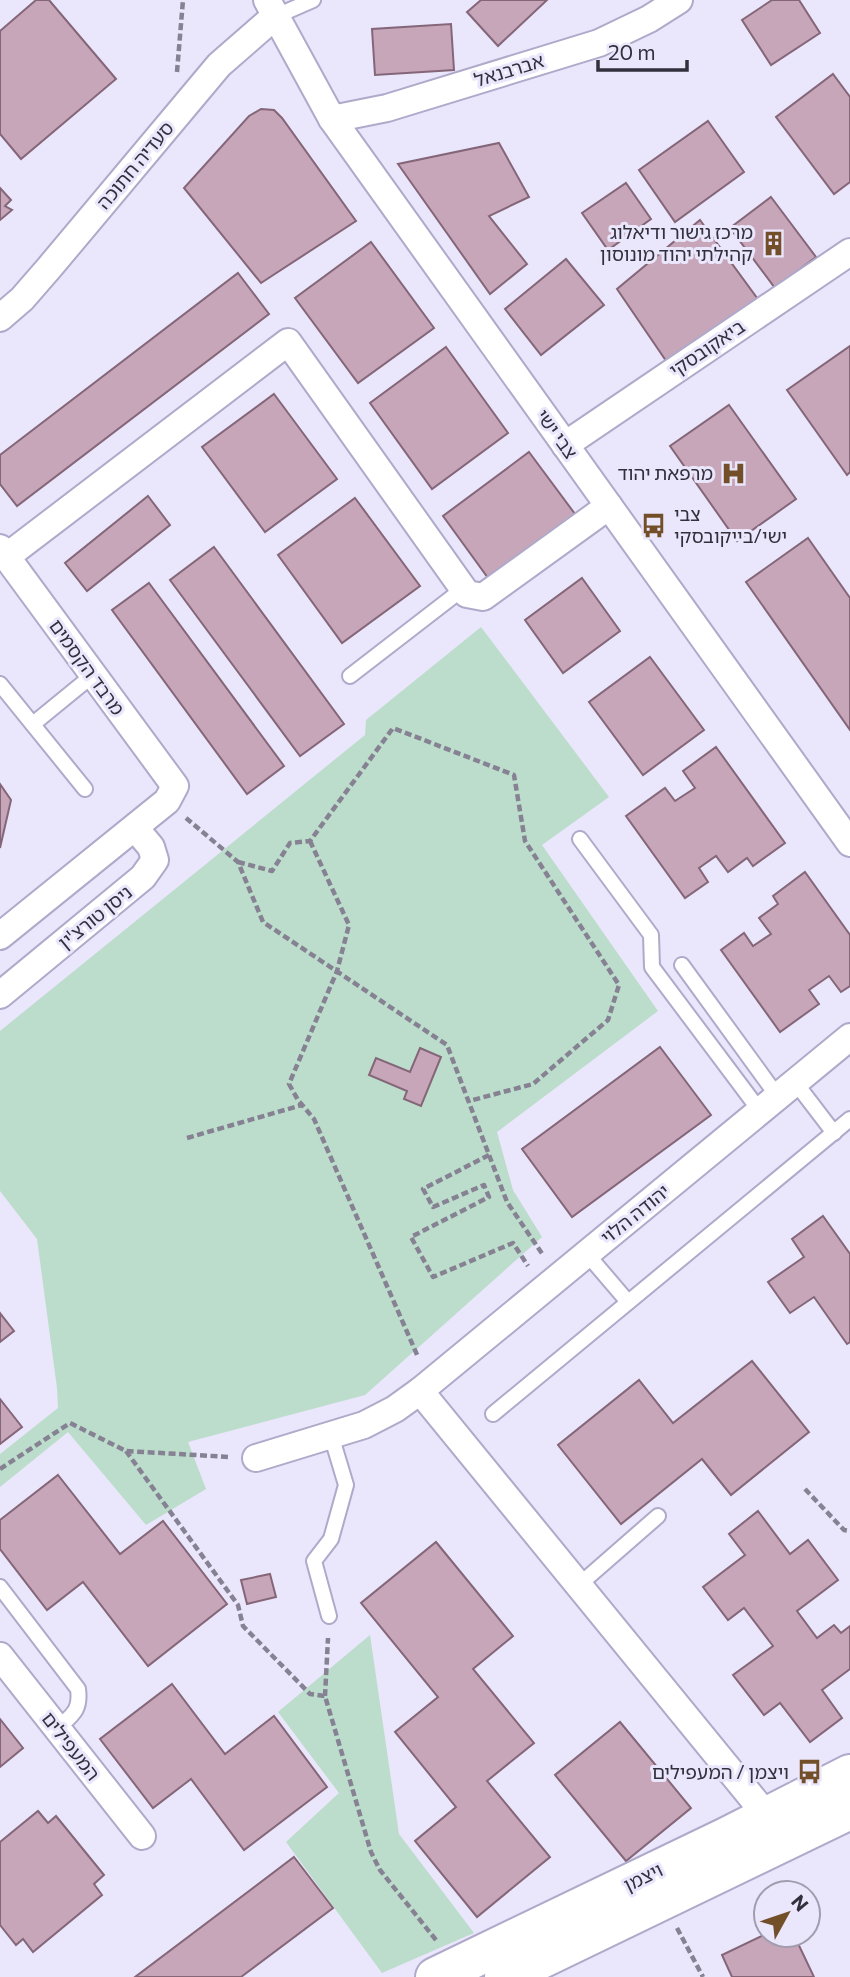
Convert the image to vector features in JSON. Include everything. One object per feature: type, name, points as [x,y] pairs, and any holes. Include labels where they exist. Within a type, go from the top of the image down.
[{"type":"street","name":"אברבנאל","points":[[332,119],[387,108],[599,43],[649,19],[679,0]]},
{"type":"street","name":"סעדיה חתוכה","points":[[0,318],[22,299],[219,65],[271,9]]},
{"type":"street","name":"צבי ישי","points":[[271,9],[332,119],[850,844]]},
{"type":"street","name":"ביאקובסקי","points":[[565,445],[850,252]]},
{"type":"street","points":[[3,553],[288,342],[467,594],[483,597],[609,506]]},
{"type":"street","name":"מרבד הקסמים","points":[[3,553],[93,675],[171,793]]},
{"type":"street","points":[[0,936],[135,828],[171,793]]},
{"type":"street","name":"ניסן טורצ'ין","points":[[0,995],[143,877],[155,860],[151,847],[135,828]]},
{"type":"street","name":"יהודה הלוי","points":[[256,1458],[364,1425],[395,1409],[850,1037]]},
{"type":"street","points":[[425,1387],[579,1585],[767,1816]]},
{"type":"street","name":"המעפילים","points":[[0,1656],[142,1836]]},
{"type":"street","name":"ויצמן","points":[[446,1972],[850,1774]]},
{"type":"street","name":"ויצמן","points":[[504,1977],[850,1810]]},
{"type":"lane","points":[[271,9],[313,0]]},
{"type":"lane","points":[[350,676],[464,588]]},
{"type":"lane","points":[[33,724],[93,675]]},
{"type":"lane","points":[[0,684],[85,789]]},
{"type":"lane","points":[[580,839],[651,934],[652,967],[778,1097],[834,1132]]},
{"type":"lane","points":[[682,965],[778,1097]]},
{"type":"lane","points":[[493,1414],[850,1119]]},
{"type":"lane","points":[[587,1254],[628,1302]]},
{"type":"lane","points":[[329,1616],[314,1561],[331,1539],[346,1485],[331,1435]]},
{"type":"lane","points":[[579,1585],[658,1516]]},
{"type":"lane","points":[[0,1587],[78,1689],[80,1701],[77,1710],[57,1728]]},
{"type":"path","points":[[173,120],[183,0]]},
{"type":"path","points":[[238,862],[272,871],[290,843],[310,841],[393,728],[514,775],[525,841],[619,985],[608,1020],[533,1084],[469,1101]]},
{"type":"path","points":[[171,793],[238,862],[263,922],[447,1045],[507,1202],[551,1284]]},
{"type":"path","points":[[310,841],[349,925],[337,971],[289,1084],[314,1119],[425,1387]]},
{"type":"path","points":[[187,1138],[302,1105]]},
{"type":"path","points":[[489,1155],[423,1189],[433,1207],[484,1185],[489,1197],[411,1237],[433,1277],[513,1243],[551,1284]]},
{"type":"path","points":[[0,1469],[70,1423],[126,1451],[256,1458]]},
{"type":"path","points":[[126,1451],[238,1605],[243,1626],[310,1694],[325,1696]]},
{"type":"path","points":[[805,1489],[844,1531],[850,1531]]},
{"type":"path","points":[[329,1616],[325,1696],[371,1852],[446,1972]]},
{"type":"path","points":[[663,1900],[703,1977]]},
{"type":"green space","points":[[481,627],[609,797],[542,845],[658,1011],[497,1132],[513,1190],[542,1237],[365,1395],[188,1442],[206,1489],[146,1525],[68,1432],[0,1487],[0,1454],[58,1408],[37,1239],[0,1191],[0,1031],[365,735],[366,720]]},
{"type":"green space","points":[[370,1635],[399,1834],[474,1933],[382,1973],[286,1842],[339,1793],[278,1712]]},
{"type":"building","points":[[36,0],[49,0],[116,79],[21,159],[0,134],[0,31]]},
{"type":"building","points":[[481,0],[547,0],[498,46],[467,12]]},
{"type":"building","points":[[772,0],[799,0],[820,33],[771,65],[742,20]]},
{"type":"building","points":[[451,24],[454,70],[375,75],[372,29]]},
{"type":"building","points":[[833,74],[850,97],[850,182],[834,194],[776,117]]},
{"type":"building","points":[[261,109],[274,110],[282,118],[356,221],[261,283],[184,188],[249,116]]},
{"type":"building","points":[[708,121],[744,172],[675,222],[639,170]]},
{"type":"building","points":[[499,143],[529,197],[489,216],[527,264],[490,294],[398,164]]},
{"type":"building","points":[[626,183],[651,219],[608,250],[582,213]]},
{"type":"building","points":[[0,188],[11,200],[5,206],[12,210],[0,220]]},
{"type":"building","name":"מרכז גישור ודיאלוג קהילתי יהוד מונוסון","points":[[771,197],[816,257],[775,288],[730,228]]},
{"type":"building","points":[[700,220],[760,302],[671,368],[617,289]]},
{"type":"building","points":[[371,242],[434,328],[358,383],[295,298]]},
{"type":"building","points":[[566,259],[604,305],[541,355],[505,309]]},
{"type":"building","points":[[238,273],[269,314],[17,506],[0,484],[0,455]]},
{"type":"building","points":[[850,346],[850,472],[847,475],[787,390]]},
{"type":"building","points":[[446,347],[508,433],[432,489],[370,403]]},
{"type":"building","points":[[274,394],[337,479],[265,532],[202,447]]},
{"type":"building","name":"מרפאת יהוד","points":[[729,405],[796,499],[737,541],[670,446]]},
{"type":"building","points":[[529,452],[578,518],[491,582],[443,516]]},
{"type":"building","points":[[148,496],[170,525],[87,591],[65,563]]},
{"type":"building","points":[[355,498],[420,586],[342,643],[278,555]]},
{"type":"building","points":[[808,538],[850,598],[850,730],[746,582]]},
{"type":"building","points":[[214,547],[344,724],[300,756],[170,580]]},
{"type":"building","points":[[582,578],[620,631],[563,673],[525,620]]},
{"type":"building","points":[[149,583],[284,766],[247,794],[112,610]]},
{"type":"building","points":[[650,657],[704,730],[643,775],[589,702]]},
{"type":"building","points":[[716,747],[785,843],[753,866],[747,858],[728,872],[716,856],[699,868],[708,882],[685,898],[626,816],[665,788],[675,801],[695,788],[683,771]]},
{"type":"building","points":[[0,784],[11,800],[0,848]]},
{"type":"building","points":[[805,872],[850,935],[850,986],[841,992],[829,976],[809,990],[819,1004],[780,1032],[721,950],[744,933],[753,946],[771,934],[759,918],[778,904],[773,896]]},
{"type":"building","points":[[660,1047],[711,1115],[572,1217],[522,1149]]},
{"type":"building","points":[[420,1048],[441,1057],[421,1106],[404,1099],[407,1091],[369,1075],[376,1058],[410,1072]]},
{"type":"building","points":[[823,1216],[850,1254],[850,1342],[847,1344],[814,1297],[790,1313],[768,1282],[804,1257],[792,1239]]},
{"type":"building","points":[[0,1313],[14,1331],[0,1342]]},
{"type":"building","points":[[752,1361],[809,1432],[731,1495],[702,1459],[621,1524],[558,1445],[639,1380],[673,1423]]},
{"type":"building","points":[[0,1399],[22,1427],[0,1444]]},
{"type":"building","points":[[58,1475],[120,1554],[163,1521],[227,1604],[148,1666],[83,1582],[47,1610],[0,1549],[0,1520]]},
{"type":"building","points":[[758,1511],[790,1554],[808,1540],[838,1580],[797,1611],[817,1638],[834,1625],[841,1633],[850,1626],[850,1669],[822,1690],[842,1718],[810,1742],[780,1703],[764,1715],[733,1675],[773,1646],[744,1608],[728,1620],[703,1587],[745,1555],[729,1534]]},
{"type":"building","points":[[436,1542],[513,1636],[473,1669],[534,1743],[487,1781],[550,1857],[477,1917],[415,1841],[456,1807],[395,1732],[438,1697],[361,1603]]},
{"type":"building","points":[[270,1574],[276,1597],[247,1604],[241,1580]]},
{"type":"building","points":[[172,1684],[225,1754],[274,1716],[327,1787],[244,1850],[191,1779],[153,1808],[100,1739]]},
{"type":"building","points":[[0,1719],[23,1748],[0,1767]]},
{"type":"building","points":[[620,1722],[691,1808],[626,1861],[555,1775]]},
{"type":"building","points":[[38,1811],[48,1823],[56,1816],[104,1875],[94,1884],[102,1895],[33,1952],[23,1939],[16,1945],[0,1925],[0,1842]]},
{"type":"building","points":[[294,1857],[333,1908],[241,1977],[135,1977]]},
{"type":"building","points":[[752,1941],[752,1949],[801,1949],[814,1977],[732,1977],[722,1955]]},
{"type":"place","name":"מרכז גישור ודיאלוג קהילתי יהוד מונוסון","points":[[773,243]]},
{"type":"place","name":"מרפאת יהוד","points":[[733,473]]},
{"type":"place","name":"צבי ישי/בייקובסקי","points":[[654,525]]},
{"type":"place","name":"ויצמן / המעפילים","points":[[809,1772]]}]
